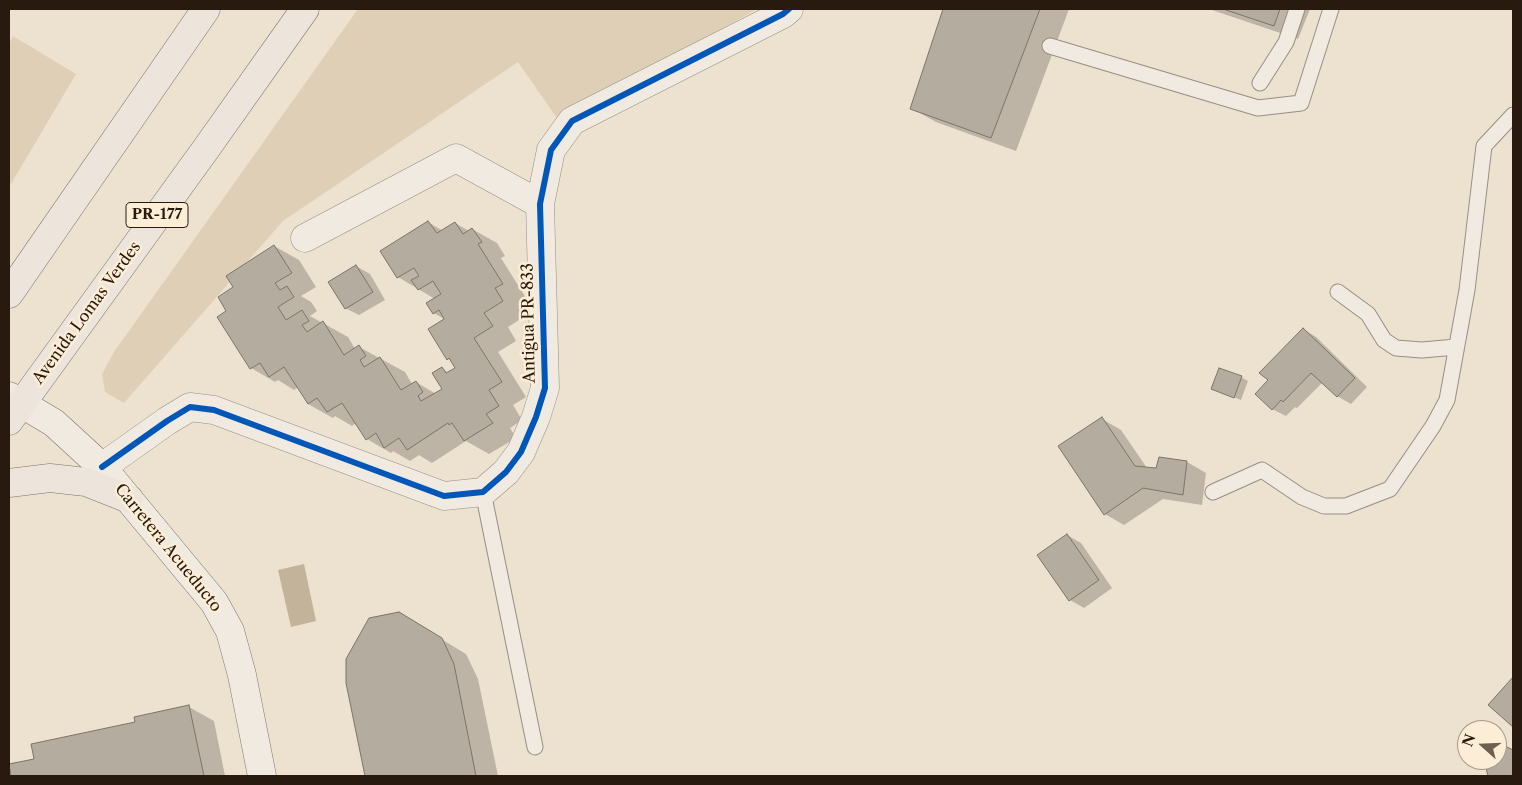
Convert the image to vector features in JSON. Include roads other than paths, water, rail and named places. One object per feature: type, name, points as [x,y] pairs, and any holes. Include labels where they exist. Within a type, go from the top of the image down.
[{"type":"highway","points":[[9,294],[206,9]]},
{"type":"highway","name":"Avenida Lomas Verdes","points":[[13,407],[305,9]]},
{"type":"highway","points":[[9,483],[50,478],[86,482],[129,499]]},
{"type":"street","name":"Antigua PR-833","points":[[483,492],[506,472],[520,452],[536,416],[545,388],[540,204],[551,150],[572,120],[783,14],[789,9]]},
{"type":"street","points":[[305,238],[456,158],[540,204]]},
{"type":"street","name":"Carretera Acueducto","points":[[13,407],[54,424],[102,467],[214,602],[230,631],[242,675],[262,776]]},
{"type":"street","points":[[102,467],[190,407],[214,410],[444,496],[483,492]]},
{"type":"lane","points":[[1260,83],[1286,42],[1296,9]]},
{"type":"lane","points":[[1050,46],[1258,108],[1302,103],[1331,9]]},
{"type":"lane","points":[[1213,492],[1262,470],[1302,498],[1324,506],[1346,506],[1390,489],[1447,400],[1467,290],[1484,146],[1513,116]]},
{"type":"lane","points":[[1338,292],[1368,314],[1384,340],[1396,348],[1422,350],[1456,347]]},
{"type":"lane","points":[[483,492],[535,747]]}]
